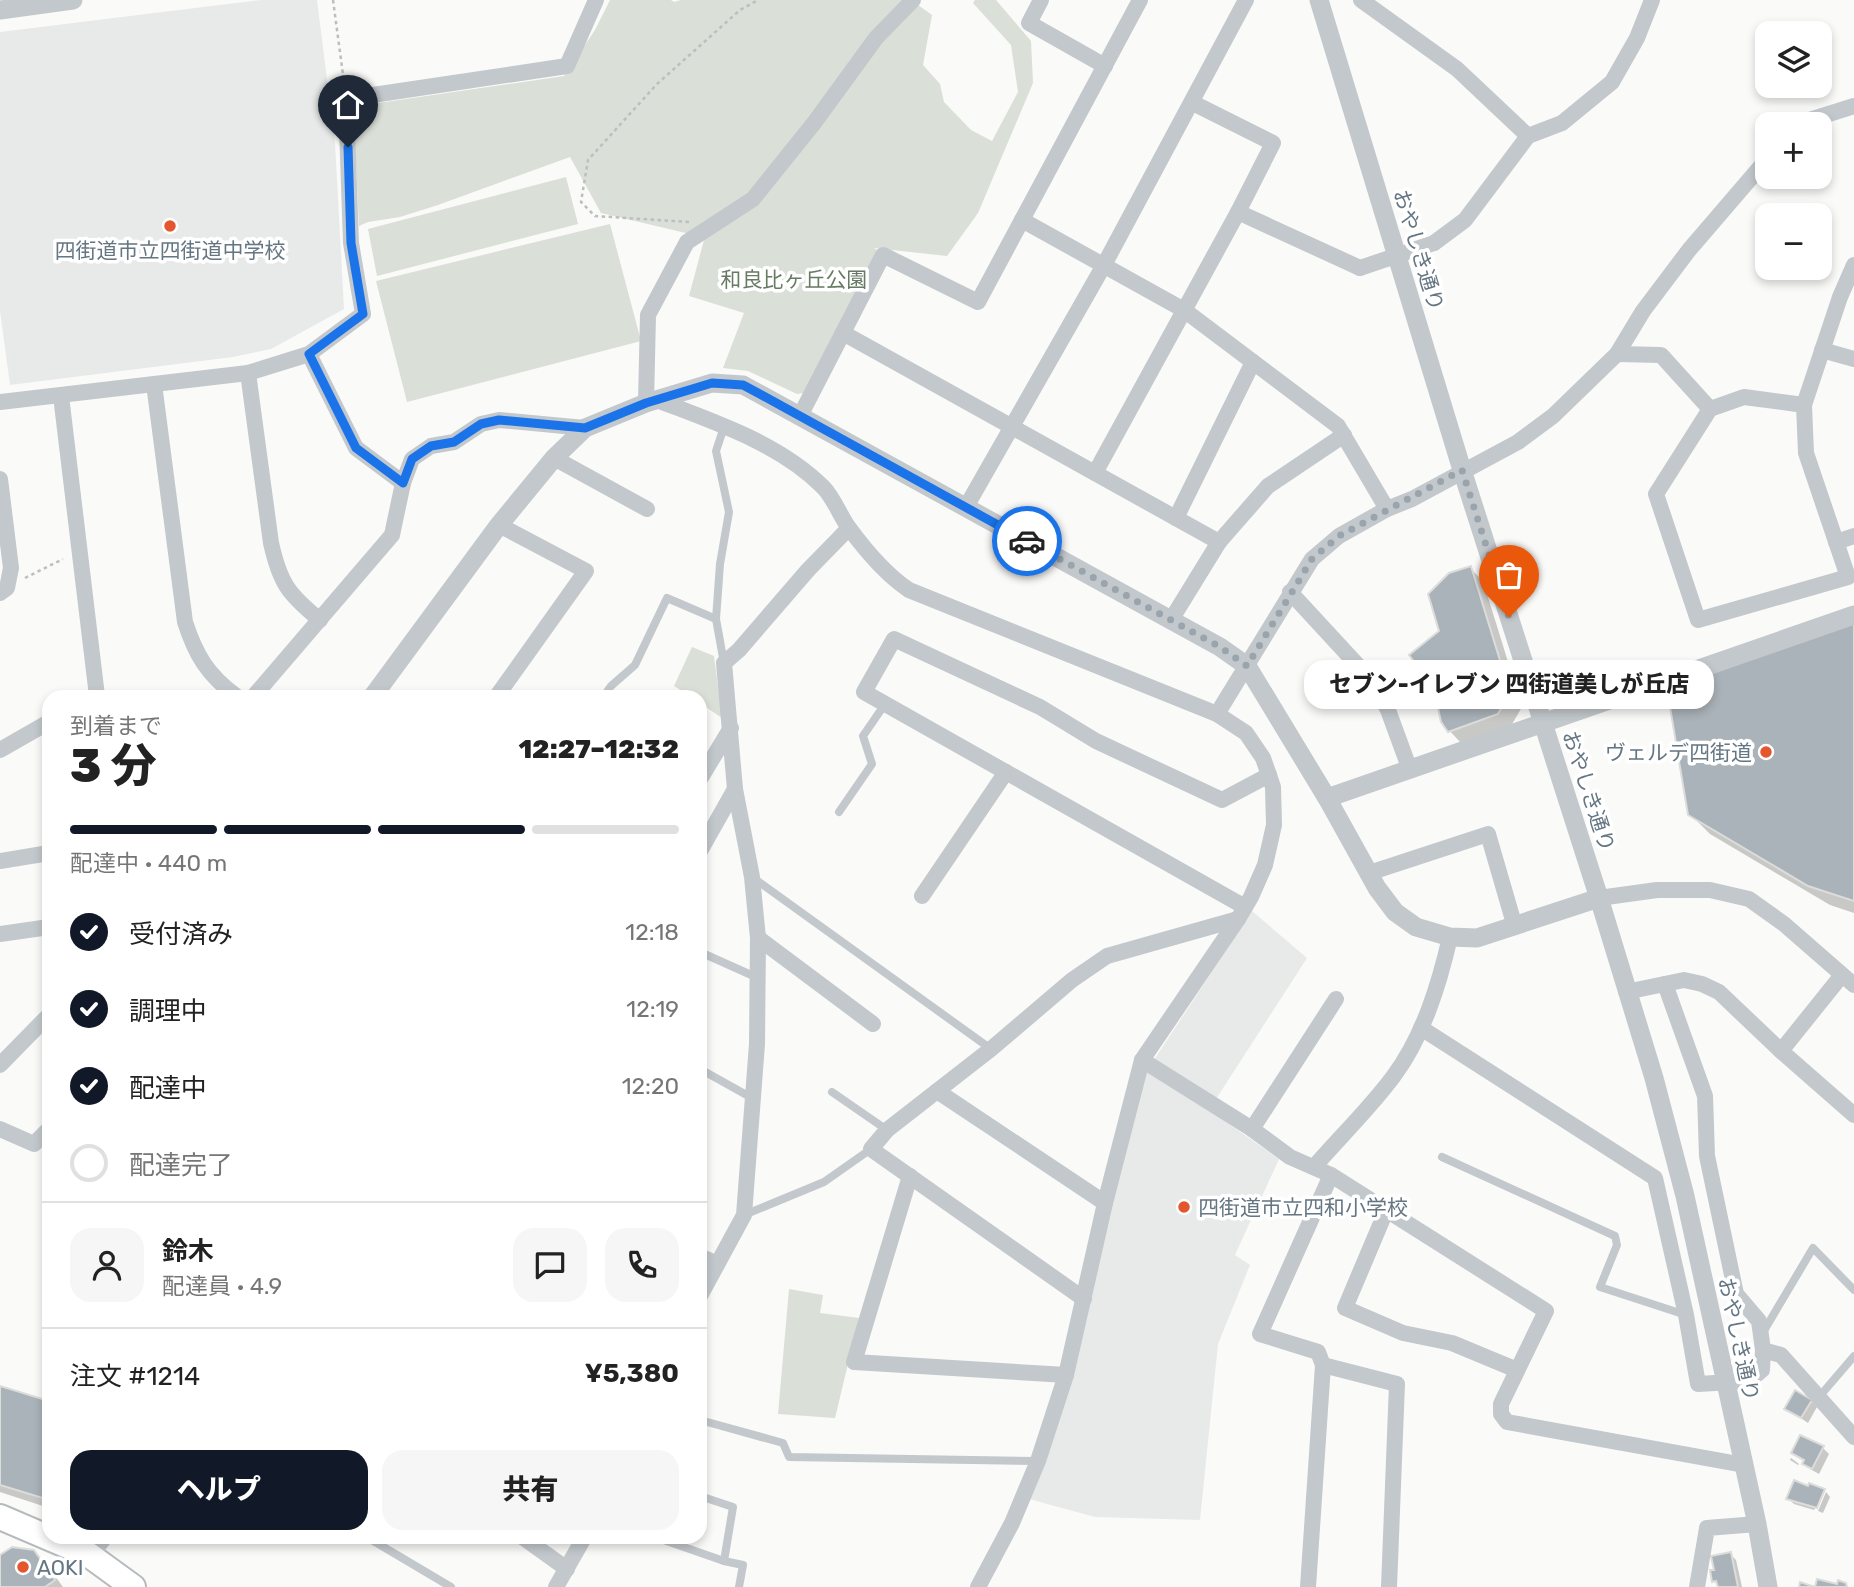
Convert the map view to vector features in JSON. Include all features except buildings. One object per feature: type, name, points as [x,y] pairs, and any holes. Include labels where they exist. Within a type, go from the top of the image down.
[{"type":"main road","points":[[0,1517],[42,1530]]},
{"type":"main road","points":[[96,1546],[133,1587]]},
{"type":"street","points":[[0,9],[73,0]]},
{"type":"street","points":[[0,402],[248,373],[309,354],[363,314],[351,243],[346,99],[567,66],[596,0]]},
{"type":"street","points":[[651,402],[648,315],[687,242],[753,199],[814,123],[876,38],[913,0]]},
{"type":"street","points":[[1041,0],[1029,23],[1105,66]]},
{"type":"street","points":[[800,415],[883,255],[978,302],[1140,0]]},
{"type":"street","points":[[966,507],[1104,265],[1246,0]]},
{"type":"street","name":"おやしき通り","points":[[1319,0],[1462,470],[1654,1078],[1670,1136],[1744,1465],[1768,1587]]},
{"type":"street","points":[[1361,0],[1457,69],[1528,136]]},
{"type":"street","points":[[1238,212],[1348,265],[1360,268],[1434,243],[1465,220],[1528,136],[1562,123],[1612,82],[1637,38],[1652,0]]},
{"type":"street","points":[[1095,473],[1273,143],[1193,103]]},
{"type":"street","points":[[1832,113],[1854,106]]},
{"type":"street","points":[[1217,714],[1312,559],[1339,536],[1518,442],[1553,416],[1617,354],[1643,310],[1689,250],[1755,173]]},
{"type":"street","points":[[1022,220],[1184,310],[1338,426],[1387,509]]},
{"type":"street","points":[[1804,405],[1744,397],[1710,409],[1656,494],[1698,620],[1849,577],[1806,453],[1804,405],[1822,350],[1848,295],[1854,265]]},
{"type":"street","points":[[843,333],[1219,542]]},
{"type":"street","points":[[1822,350],[1854,359]]},
{"type":"street","points":[[309,354],[356,448],[403,483]]},
{"type":"street","points":[[1617,354],[1661,355],[1710,409]]},
{"type":"street","points":[[1176,518],[1253,362]]},
{"type":"street","points":[[248,373],[271,543],[277,568],[285,586],[298,602],[320,620]]},
{"type":"street","points":[[377,690],[499,525],[554,458],[585,428],[651,402],[712,383],[743,385],[1220,647],[1247,666],[1327,798],[1368,873],[1395,912],[1416,927],[1450,937],[1477,938],[1599,898],[1657,890],[1710,890],[1749,899],[1784,924],[1848,980],[1781,1051]]},
{"type":"street","points":[[154,384],[185,622],[204,666],[228,690]]},
{"type":"street","points":[[61,396],[94,690]]},
{"type":"street","points":[[651,402],[724,427],[773,450],[802,470],[825,489],[849,528],[891,578],[909,590],[1217,714],[1247,733],[1263,758],[1273,787],[1274,825],[1265,865],[1242,913],[1142,1060],[1105,1203],[1066,1375],[1038,1461],[1012,1523],[978,1587]]},
{"type":"street","points":[[259,690],[392,535],[403,483],[412,459],[431,446],[454,442],[481,424],[499,420],[585,428]]},
{"type":"street","points":[[1171,620],[1219,542],[1268,486],[1344,435]]},
{"type":"street","points":[[554,458],[647,509]]},
{"type":"street","points":[[0,479],[5,581]]},
{"type":"street","points":[[499,525],[586,571],[500,690]]},
{"type":"street","points":[[707,1283],[744,1215],[758,978],[758,938],[752,877],[736,789],[723,663],[739,650],[808,570],[849,528]]},
{"type":"street","points":[[1836,542],[1854,536]]},
{"type":"street","points":[[1290,592],[1374,683],[1388,710],[1410,770]]},
{"type":"street","points":[[1327,798],[1854,615]]},
{"type":"street","points":[[1242,913],[1006,772],[864,692],[894,639],[1040,707],[1096,741],[1222,800],[1269,775]]},
{"type":"street","points":[[0,750],[42,726]]},
{"type":"street","points":[[707,767],[730,728]]},
{"type":"street","points":[[922,895],[1006,772]]},
{"type":"street","points":[[707,838],[736,789]]},
{"type":"street","points":[[1368,873],[1488,834],[1516,927]]},
{"type":"street","points":[[0,861],[42,854]]},
{"type":"street","points":[[1084,1299],[871,1149],[887,1130],[990,1049],[1072,979],[1107,956],[1242,913]]},
{"type":"street","points":[[0,934],[42,928]]},
{"type":"street","points":[[1314,1167],[1393,1076],[1421,1028],[1443,970],[1450,937]]},
{"type":"street","points":[[758,938],[873,1024]]},
{"type":"street","points":[[1626,992],[1684,980],[1719,992],[1854,1115]]},
{"type":"street","points":[[1421,1028],[1655,1178],[1686,1315],[1698,1384],[1749,1381],[1762,1370],[1759,1321],[1736,1294],[1707,1156],[1705,1096],[1665,984]]},
{"type":"street","points":[[1252,1129],[1336,999]]},
{"type":"street","points":[[0,1065],[42,1022]]},
{"type":"street","points":[[1142,1060],[1252,1129],[1290,1157],[1331,1175],[1546,1311],[1501,1404],[1501,1414],[1507,1422],[1744,1465]]},
{"type":"street","points":[[937,1091],[1105,1203]]},
{"type":"street","points":[[0,1129],[34,1144],[42,1136]]},
{"type":"street","points":[[1308,1587],[1323,1365],[1318,1352],[1260,1334],[1331,1175]]},
{"type":"street","points":[[909,1176],[854,1362],[1066,1375]]},
{"type":"street","points":[[1386,1211],[1345,1308],[1403,1333],[1452,1343],[1517,1370]]},
{"type":"street","points":[[707,1259],[717,1264]]},
{"type":"street","points":[[1762,1342],[1781,1355],[1854,1437]]},
{"type":"street","points":[[1323,1365],[1397,1384],[1389,1587]]},
{"type":"street","points":[[1697,1587],[1707,1528],[1757,1524]]},
{"type":"street","points":[[532,1544],[567,1569]]},
{"type":"street","points":[[556,1587],[581,1544]]},
{"type":"lane","points":[[723,663],[716,619],[720,564],[729,512],[716,452],[724,427]]},
{"type":"lane","points":[[608,690],[635,665],[667,598],[716,619]]},
{"type":"lane","points":[[839,812],[872,764],[863,736],[885,704]]},
{"type":"lane","points":[[752,877],[990,1049]]},
{"type":"lane","points":[[707,955],[758,978]]},
{"type":"lane","points":[[707,1073],[752,1098]]},
{"type":"lane","points":[[832,1092],[887,1130]]},
{"type":"lane","points":[[744,1215],[824,1181],[871,1149]]},
{"type":"lane","points":[[1442,1157],[1615,1236],[1617,1245],[1601,1287],[1686,1315]]},
{"type":"lane","points":[[1762,1342],[1813,1248],[1854,1290]]},
{"type":"lane","points":[[1819,1398],[1854,1356]]},
{"type":"lane","points":[[707,1422],[783,1443],[789,1457],[1038,1461]]},
{"type":"lane","points":[[707,1498],[733,1507],[724,1561]]},
{"type":"lane","points":[[378,1544],[451,1587]]},
{"type":"lane","points":[[675,1544],[743,1565],[739,1587]]},
{"type":"path","points":[[333,0],[346,99]]},
{"type":"path","points":[[717,222],[595,216],[581,201],[588,160],[657,84],[740,10],[758,0]]},
{"type":"path","points":[[5,581],[78,551]]},
{"type":"shaded area","name":"四街道市立四街道中学校","points":[[261,0],[317,0],[335,143],[344,309],[271,349],[233,357],[10,385],[0,311],[0,32]]},
{"type":"shaded area","name":"四街道市立四和小学校","points":[[1252,911],[1307,958],[1209,1110],[1279,1159],[1235,1255],[1250,1265],[1218,1344],[1200,1520],[1095,1517],[1029,1499],[1144,1075]]},
{"type":"green space","name":"和良比ヶ丘公園","points":[[610,0],[911,0],[932,15],[923,65],[940,84],[944,102],[971,130],[992,141],[1018,92],[1011,45],[973,3],[975,0],[996,0],[1031,41],[1033,83],[978,213],[947,256],[874,248],[877,250],[804,393],[797,394],[748,371],[723,368],[744,313],[689,296],[704,240],[707,238],[601,213],[570,157],[438,205],[359,226],[354,119],[358,106],[564,76],[595,30]]},
{"type":"green space","points":[[566,177],[578,224],[377,276],[368,229]]},
{"type":"green space","points":[[610,224],[641,341],[407,402],[376,281]]},
{"type":"green space","points":[[692,647],[714,656],[722,718],[707,708],[707,690],[680,690],[674,686]]},
{"type":"green space","points":[[789,1289],[823,1295],[820,1313],[859,1318],[835,1418],[778,1414]]},
{"type":"way so far","points":[[1027,541],[1220,647],[1247,666],[1312,559],[1339,536],[1462,470],[1509,617]]},
{"type":"place","name":"四街道市立四街道中学校","points":[[170,226]]},
{"type":"place","name":"セブン-イレブン 四街道美しが丘店","points":[[1509,617]]},
{"type":"place","name":"ヴェルデ四街道","points":[[1766,752]]},
{"type":"place","name":"四街道市立四和小学校","points":[[1184,1207]]},
{"type":"place","name":"AOKI","points":[[23,1567]]},
{"type":"route","points":[[348,147],[351,243],[363,314],[309,354],[356,448],[403,483],[412,459],[431,446],[454,442],[481,424],[499,420],[585,428],[646,403],[712,383],[731,383],[743,385],[758,393],[1027,541]]}]
